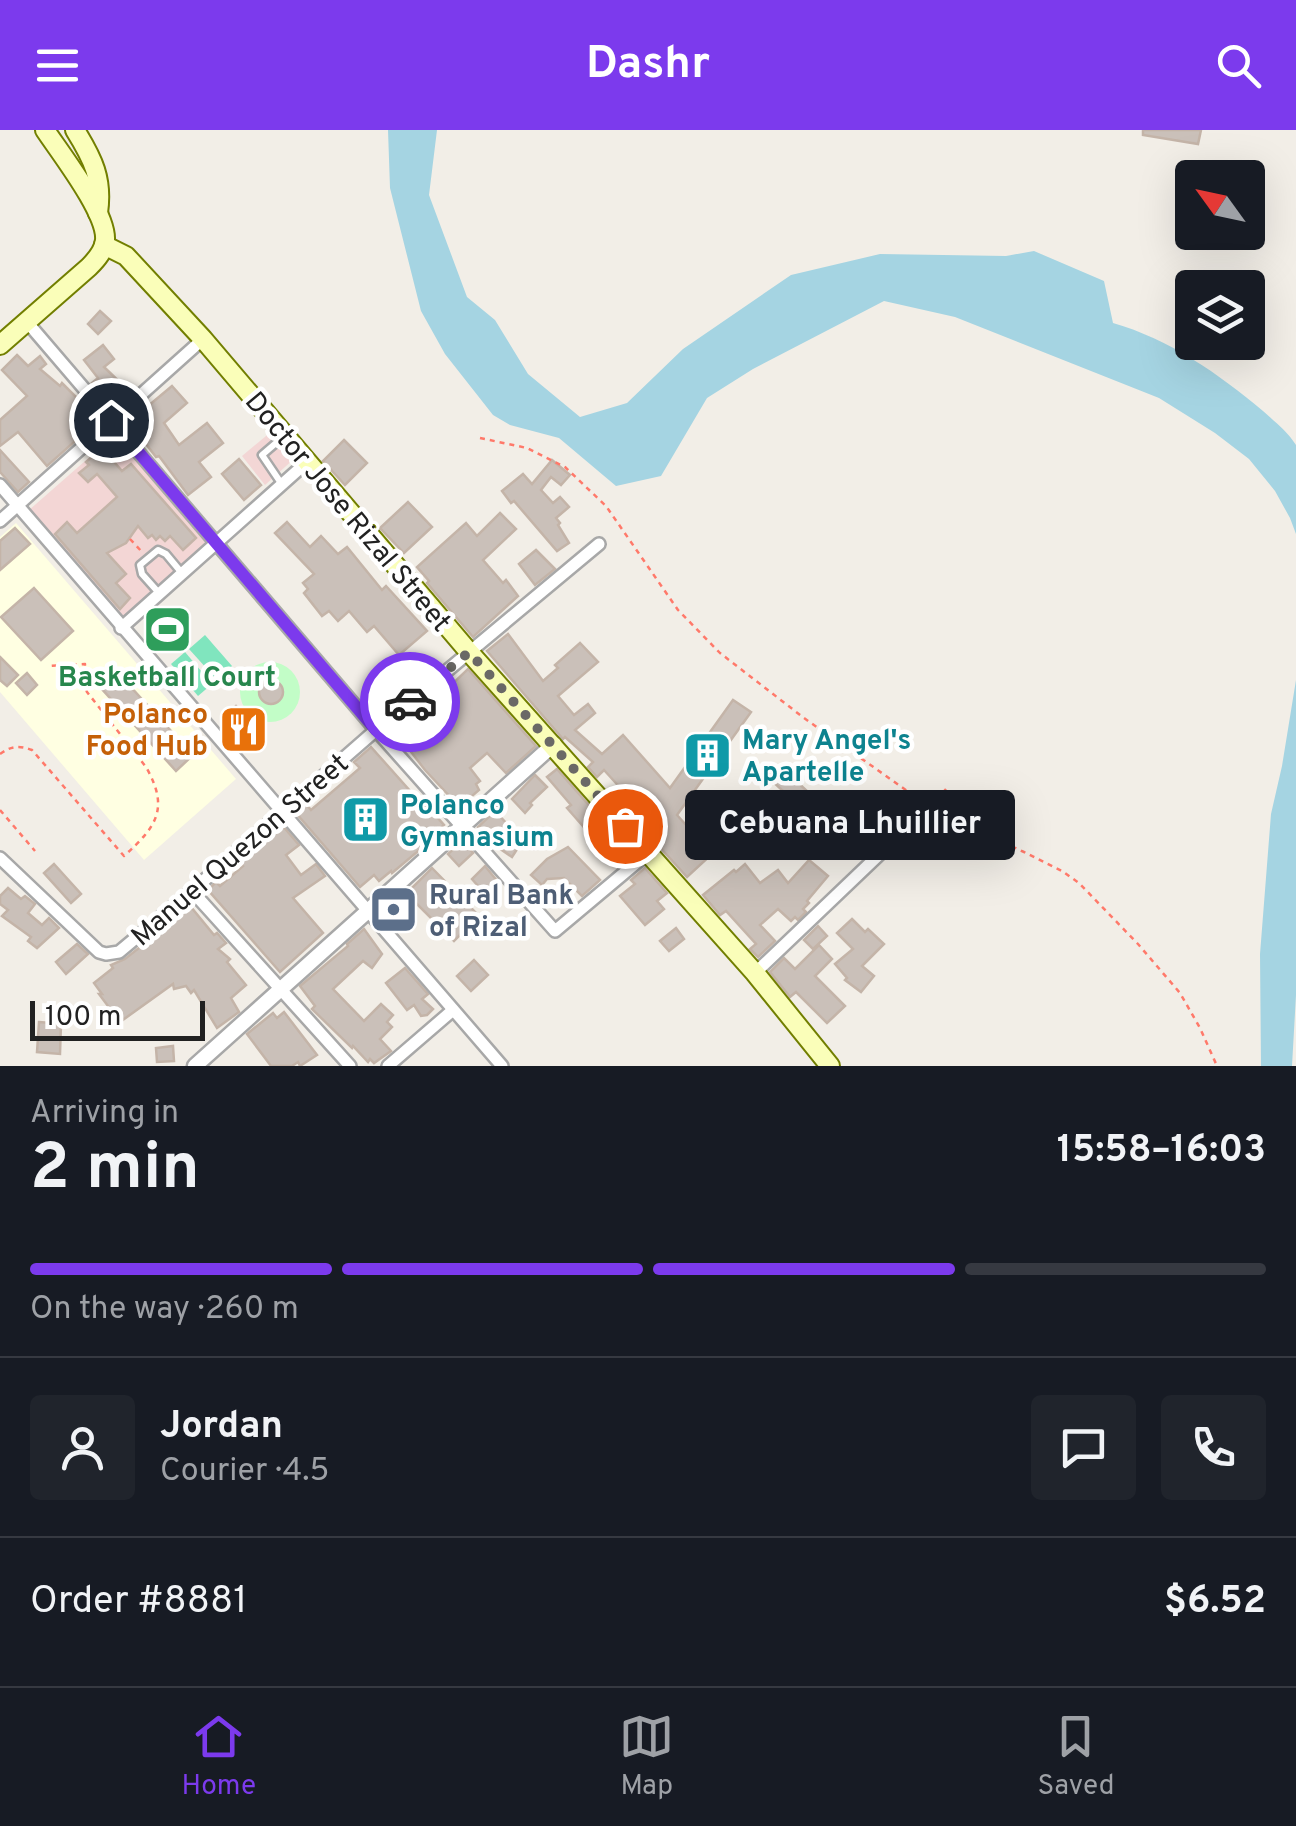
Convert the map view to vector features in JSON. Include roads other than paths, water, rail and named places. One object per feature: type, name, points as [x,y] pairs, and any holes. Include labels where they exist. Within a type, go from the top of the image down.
[{"type":"main road","points":[[0,345],[90,267],[104,245],[98,214],[45,130]]},
{"type":"main road","points":[[75,130],[98,174],[98,214]]},
{"type":"main road","name":"Doctor Jose Rizal Street","points":[[104,245],[126,256],[202,339],[469,652],[755,972],[822,1063]]},
{"type":"street","points":[[27,322],[376,730],[555,931],[648,853]]},
{"type":"street","points":[[0,520],[202,339]]},
{"type":"street","points":[[121,628],[307,462]]},
{"type":"street","points":[[0,485],[502,1066]]},
{"type":"street","name":"Manuel Quezon Street","points":[[0,858],[91,945],[106,954],[119,952],[599,544]]},
{"type":"street","points":[[196,1066],[554,744]]},
{"type":"street","points":[[755,972],[929,807]]},
{"type":"street","points":[[192,891],[350,1066]]},
{"type":"street","points":[[388,1066],[453,1010]]},
{"type":"lane","points":[[282,484],[262,454],[285,436]]},
{"type":"lane","points":[[160,594],[142,574],[140,565],[158,550],[182,573]]},
{"type":"water","points":[[388,130],[437,130],[429,195],[467,297],[495,320],[528,374],[580,417],[627,403],[683,349],[791,275],[880,254],[1006,256],[1034,251],[1104,281],[1113,323],[1175,350],[1175,360],[1194,360],[1285,431],[1296,445],[1296,534],[1275,491],[1249,459],[1159,398],[955,317],[884,301],[753,369],[707,398],[661,476],[616,486],[559,438],[510,425],[493,415],[445,354],[421,311],[390,188]]},
{"type":"water","points":[[1296,680],[1296,995],[1292,1066],[1261,1066],[1260,954],[1271,814]]},
{"type":"place","name":"Basketball Court","points":[[167,629]]},
{"type":"place","name":"Polanco Food Hub","points":[[243,729]]},
{"type":"place","name":"Mary Angel's Apartelle","points":[[707,755]]},
{"type":"place","name":"Polanco Gymnasium","points":[[365,820]]},
{"type":"place","name":"Cebuana Lhuillier","points":[[625,826]]},
{"type":"place","name":"Rural Bank of Rizal","points":[[394,910]]}]
